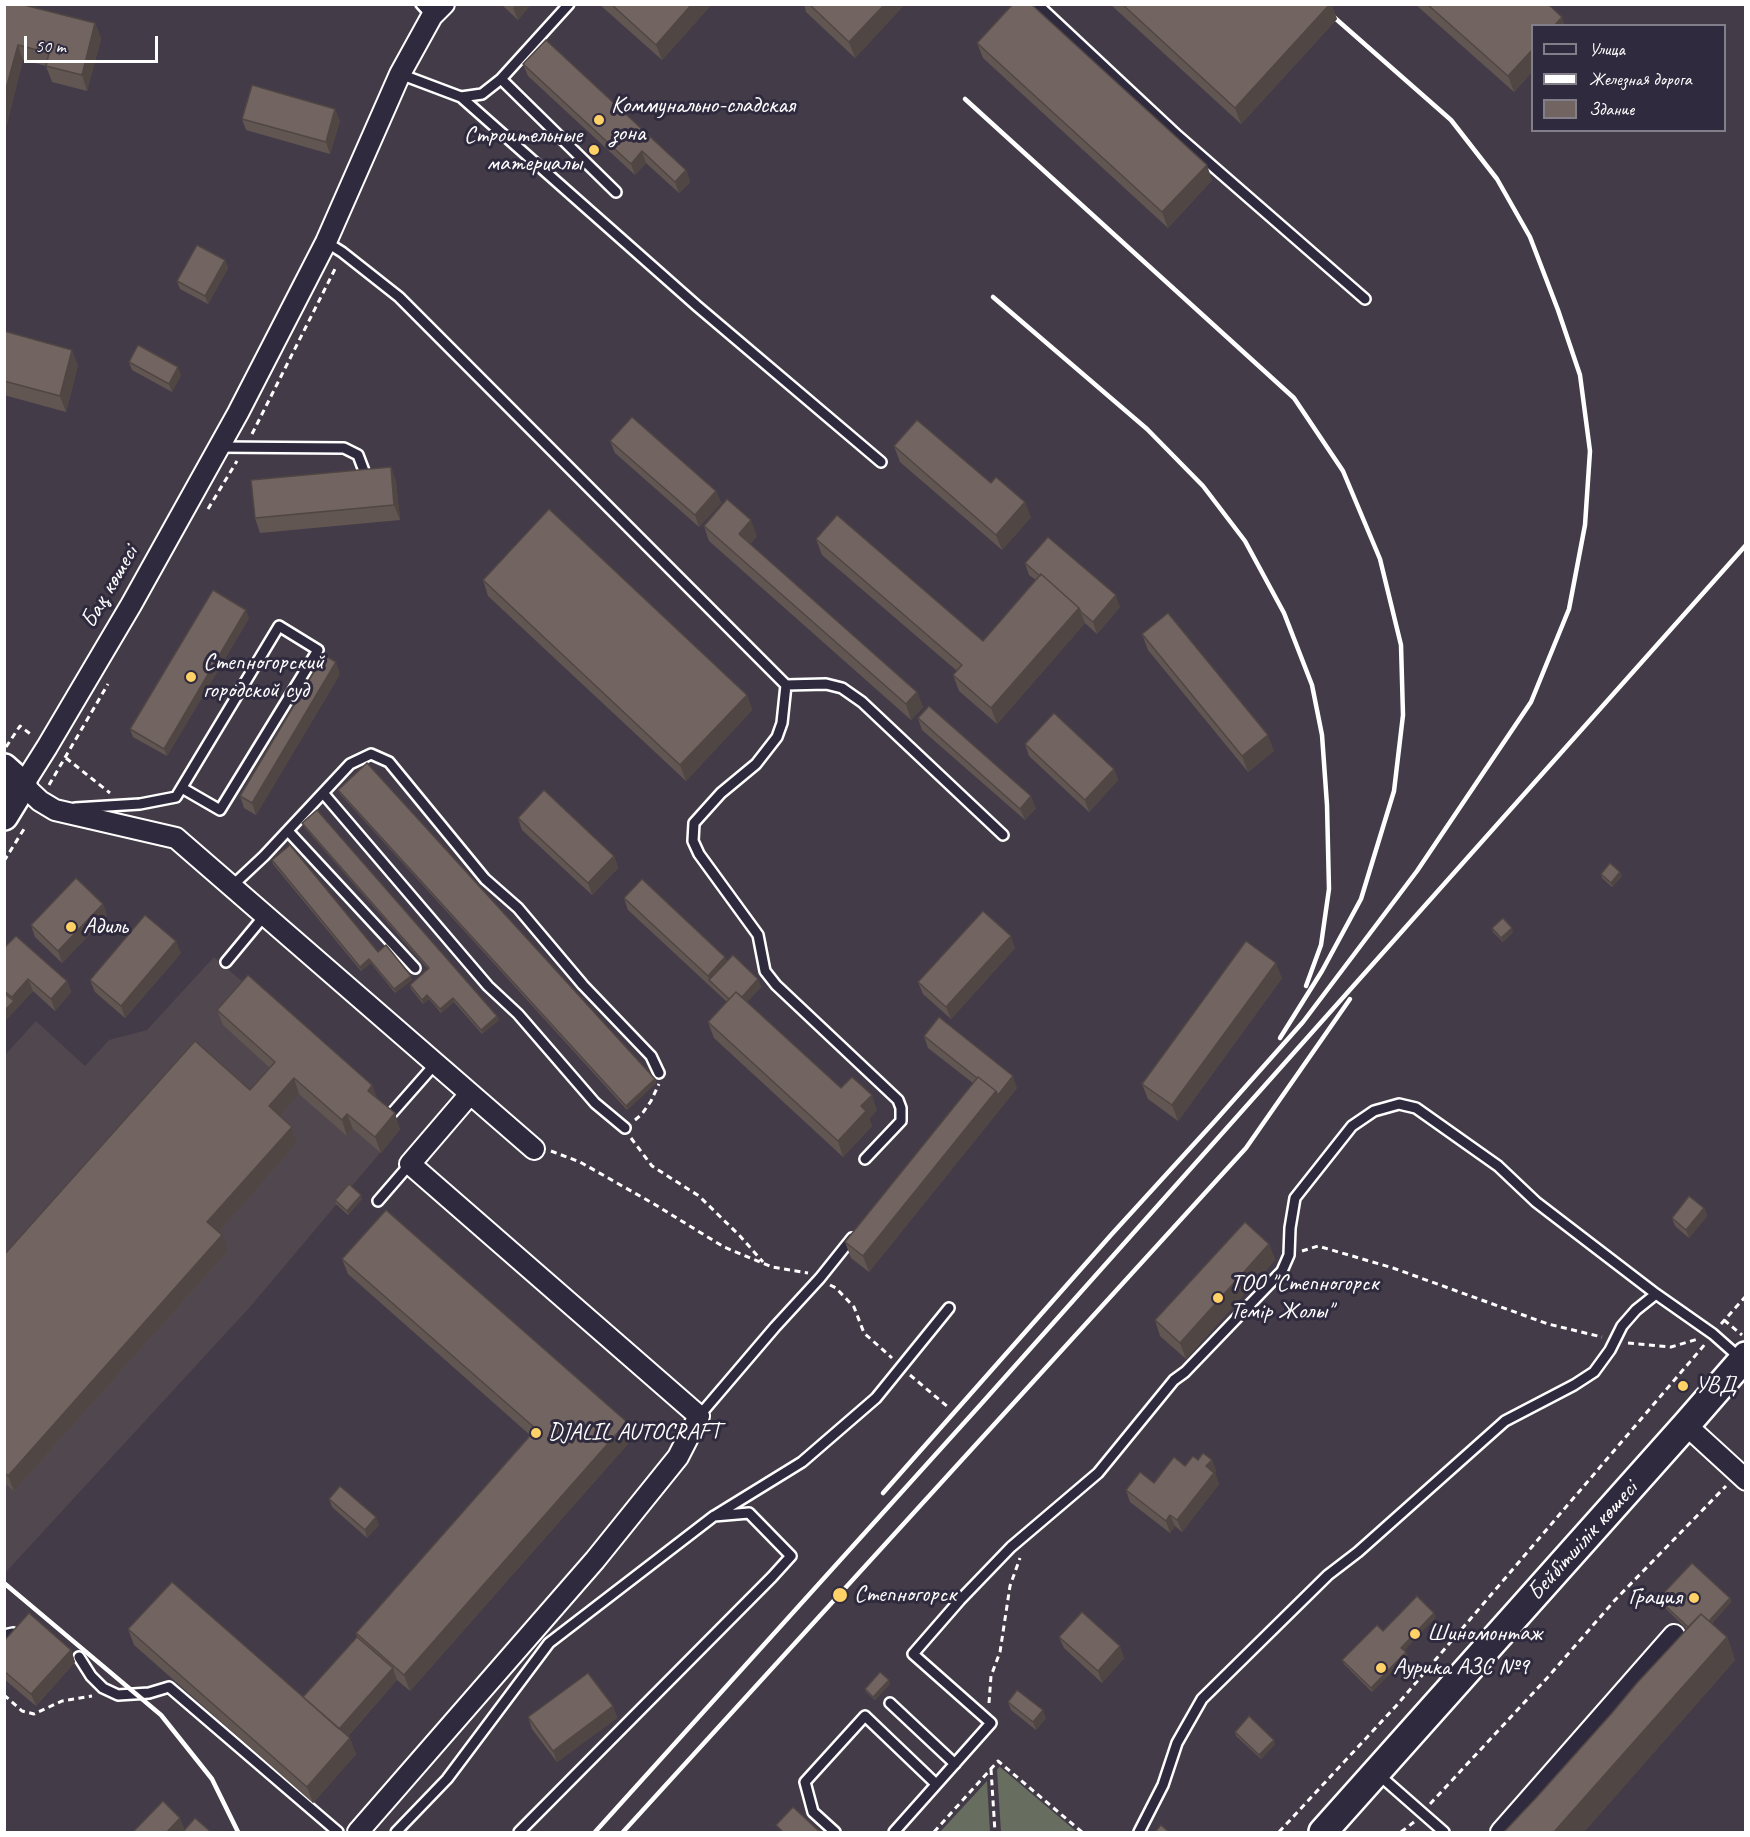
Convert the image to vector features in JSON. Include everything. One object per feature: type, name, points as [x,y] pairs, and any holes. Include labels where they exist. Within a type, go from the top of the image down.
[{"type":"street","name":"Бақ көшесі","points":[[10,759],[47,747],[130,605],[237,413],[326,242],[400,74],[432,8]]},
{"type":"street","points":[[10,759],[40,801],[55,810],[176,838],[534,1149]]},
{"type":"street","points":[[4,816],[10,759]]},
{"type":"street","points":[[357,1833],[595,1560],[678,1457],[699,1416],[410,1164],[470,1094]]},
{"type":"street","name":"Бейбітшілік көшесі","points":[[1323,1833],[1686,1425],[1744,1351]]},
{"type":"street","points":[[1686,1425],[1742,1476]]},
{"type":"street","points":[[1501,1833],[1674,1635]]},
{"type":"lane","points":[[461,97],[482,94],[501,79],[569,4]]},
{"type":"lane","points":[[1036,4],[1178,136],[1365,299]]},
{"type":"lane","points":[[400,74],[461,97],[697,306],[881,462]]},
{"type":"lane","points":[[501,79],[616,192]]},
{"type":"lane","points":[[326,242],[399,297],[786,685],[826,684],[842,688],[862,702],[1003,835]]},
{"type":"lane","points":[[218,447],[344,448],[358,455],[364,471]]},
{"type":"lane","points":[[55,810],[140,804],[176,797],[279,626],[318,650],[220,810],[182,788]]},
{"type":"lane","points":[[786,685],[782,723],[777,737],[756,764],[721,794],[694,823],[693,840],[699,854],[758,935],[765,971],[776,985],[898,1100],[901,1108],[901,1121],[865,1159]]},
{"type":"lane","points":[[232,885],[288,831],[350,764],[371,754],[389,762],[484,879],[518,908],[583,985],[651,1056],[658,1073]]},
{"type":"lane","points":[[323,794],[488,986],[518,1014],[595,1103],[625,1128]]},
{"type":"lane","points":[[288,831],[415,968]]},
{"type":"lane","points":[[226,963],[265,915]]},
{"type":"lane","points":[[392,1113],[436,1063]]},
{"type":"lane","points":[[894,1833],[992,1723],[913,1654],[960,1600],[1011,1547],[1098,1473],[1174,1380],[1185,1372],[1282,1271],[1289,1255],[1290,1228],[1295,1198],[1352,1126],[1374,1110],[1399,1104],[1416,1108],[1498,1166],[1536,1202],[1656,1294],[1713,1334],[1744,1351]]},
{"type":"lane","points":[[378,1201],[410,1164]]},
{"type":"lane","points":[[699,1416],[820,1278],[858,1231]]},
{"type":"lane","points":[[1139,1833],[1163,1785],[1177,1743],[1202,1699],[1328,1575],[1358,1552],[1505,1421],[1594,1372],[1610,1350],[1622,1326],[1636,1310],[1656,1294]]},
{"type":"lane","points":[[396,1833],[447,1779],[549,1643],[714,1516],[802,1462],[876,1398],[950,1308]]},
{"type":"lane","points":[[519,1833],[791,1556],[749,1513],[714,1516]]},
{"type":"lane","points":[[79,1657],[91,1676],[103,1688],[118,1695],[148,1693],[169,1687],[338,1833]]},
{"type":"lane","points":[[890,1703],[955,1764]]},
{"type":"lane","points":[[836,1833],[813,1812],[805,1782],[865,1716],[936,1784]]},
{"type":"lane","points":[[1376,1772],[1444,1833]]},
{"type":"path","points":[[10,759],[20,726]]},
{"type":"path","points":[[4,750],[10,759]]},
{"type":"path","points":[[658,1073],[659,1085],[651,1101],[642,1114],[625,1128],[652,1166],[699,1196],[765,1264]]},
{"type":"path","points":[[534,1149],[553,1151],[580,1162],[724,1247],[772,1267],[814,1274],[836,1288],[854,1307],[864,1333],[948,1407]]},
{"type":"path","points":[[1318,1246],[1393,1268],[1548,1324],[1636,1345],[1671,1347],[1713,1334]]},
{"type":"path","points":[[1279,1833],[1396,1706],[1746,1296]]},
{"type":"path","points":[[1724,1320],[1744,1351]]},
{"type":"path","points":[[1401,1833],[1422,1814],[1548,1677],[1615,1600],[1742,1476]]},
{"type":"path","points":[[992,1723],[988,1697],[991,1676],[1000,1652],[1010,1586],[1022,1553]]},
{"type":"path","points":[[4,1695],[22,1711],[34,1713],[62,1701],[91,1696],[118,1695]]},
{"type":"path","points":[[934,1833],[998,1761],[1082,1833]]},
{"type":"path","points":[[992,1769],[995,1833]]},
{"type":"shaded area","points":[[214,957],[400,1129],[250,1307],[5,1573],[4,1056],[36,1021],[85,1066],[109,1040],[147,1030]]},
{"type":"green space","points":[[1000,1766],[1077,1832],[1001,1832],[997,1770]]},
{"type":"green space","points":[[987,1781],[990,1832],[940,1832]]},
{"type":"building","points":[[4,4],[20,4],[95,23],[82,75],[46,66],[49,53],[18,45],[4,96]]},
{"type":"building","points":[[611,4],[692,4],[656,45]]},
{"type":"building","points":[[809,4],[885,4],[849,42]]},
{"type":"building","points":[[1013,4],[1031,4],[1207,165],[1162,212],[977,43]]},
{"type":"building","points":[[1122,4],[1330,4],[1235,108]]},
{"type":"building","points":[[1427,4],[1548,4],[1562,17],[1556,24],[1531,24],[1531,51],[1508,76]]},
{"type":"building","name":"Коммунально-сладская зона","points":[[546,40],[686,170],[675,182],[642,151],[631,164],[523,64]]},
{"type":"building","points":[[252,85],[335,109],[326,142],[242,119]]},
{"type":"building","points":[[197,245],[225,260],[205,296],[177,281]]},
{"type":"building","points":[[4,331],[72,350],[60,396],[4,381]]},
{"type":"building","points":[[138,345],[178,367],[169,384],[129,362]]},
{"type":"building","points":[[632,417],[716,491],[695,515],[610,441]]},
{"type":"building","points":[[917,420],[991,483],[996,477],[1025,502],[996,535],[894,446]]},
{"type":"building","points":[[391,467],[394,505],[255,518],[251,480]]},
{"type":"building","points":[[727,499],[751,520],[739,534],[917,692],[906,704],[704,526]]},
{"type":"building","points":[[549,509],[747,695],[680,765],[483,580]]},
{"type":"building","points":[[837,515],[983,641],[1041,574],[1079,608],[991,708],[953,675],[962,665],[816,539]]},
{"type":"building","points":[[1048,537],[1116,595],[1093,622],[1041,574],[1040,576],[1025,563]]},
{"type":"building","name":"Степногорский городской суд","points":[[213,590],[246,610],[164,749],[130,729]]},
{"type":"building","points":[[1168,613],[1268,735],[1242,756],[1142,634]]},
{"type":"building","points":[[324,655],[336,662],[252,803],[240,796]]},
{"type":"building","points":[[929,706],[1031,796],[1020,809],[918,718]]},
{"type":"building","points":[[1054,713],[1114,769],[1085,800],[1025,744]]},
{"type":"building","points":[[367,763],[655,1079],[626,1106],[338,790]]},
{"type":"building","points":[[544,790],[614,856],[588,883],[518,818]]},
{"type":"building","points":[[317,810],[497,1016],[481,1030],[453,998],[440,1009],[427,995],[422,1000],[410,985],[429,968],[302,823]]},
{"type":"building","points":[[290,845],[378,952],[386,945],[411,976],[394,989],[369,959],[360,967],[272,860]]},
{"type":"building","points":[[1610,863],[1620,872],[1611,883],[1601,874]]},
{"type":"building","name":"Адиль","points":[[76,878],[103,904],[58,951],[31,925]]},
{"type":"building","points":[[642,879],[725,957],[708,976],[624,898]]},
{"type":"building","points":[[983,911],[1011,936],[946,1007],[918,982]]},
{"type":"building","points":[[145,915],[176,941],[121,1006],[90,980]]},
{"type":"building","points":[[1503,918],[1512,928],[1501,938],[1492,928]]},
{"type":"building","points":[[16,936],[67,981],[51,999],[28,979],[12,997],[4,991],[4,948]]},
{"type":"building","points":[[1246,941],[1276,963],[1172,1105],[1142,1084]]},
{"type":"building","points":[[733,955],[758,979],[742,997],[736,992],[729,999],[709,980]]},
{"type":"building","points":[[248,975],[372,1085],[368,1091],[395,1113],[375,1137],[347,1114],[342,1120],[294,1078],[269,1106],[292,1127],[207,1222],[222,1235],[8,1476],[4,1472],[4,1255],[195,1041],[250,1090],[275,1062],[217,1010]]},
{"type":"building","points":[[736,992],[841,1088],[852,1077],[872,1095],[861,1106],[866,1111],[838,1141],[708,1022]]},
{"type":"building","points":[[4,993],[14,1001],[4,1011]]},
{"type":"building","points":[[939,1017],[1013,1076],[998,1095],[996,1091],[924,1036]]},
{"type":"building","points":[[978,1077],[996,1091],[863,1256],[845,1242]]},
{"type":"building","points":[[349,1184],[361,1195],[347,1211],[335,1200]]},
{"type":"building","points":[[1689,1196],[1704,1208],[1686,1230],[1672,1218]]},
{"type":"building","points":[[386,1210],[627,1422],[404,1675],[356,1633],[536,1429],[342,1259]]},
{"type":"building","points":[[1245,1222],[1269,1244],[1180,1343],[1155,1320]]},
{"type":"building","points":[[1203,1453],[1212,1460],[1206,1466],[1214,1473],[1177,1520],[1170,1515],[1166,1521],[1126,1490],[1140,1472],[1154,1483],[1174,1457],[1185,1466],[1193,1456],[1198,1460]]},
{"type":"building","points":[[340,1486],[376,1517],[365,1530],[329,1499]]},
{"type":"building","points":[[1692,1563],[1730,1598],[1709,1621],[1701,1614],[1688,1627],[1658,1599]]},
{"type":"building","points":[[172,1582],[350,1738],[307,1787],[128,1629]]},
{"type":"building","points":[[1417,1596],[1434,1613],[1401,1648],[1406,1652],[1371,1688],[1342,1660],[1377,1625],[1383,1631]]},
{"type":"building","points":[[1082,1612],[1120,1646],[1098,1671],[1059,1637]]},
{"type":"building","points":[[29,1613],[71,1650],[31,1694],[4,1671],[4,1641]]},
{"type":"building","points":[[1701,1614],[1727,1637],[1553,1833],[1503,1833],[1637,1683]]},
{"type":"building","points":[[357,1637],[393,1668],[339,1729],[303,1697]]},
{"type":"building","points":[[880,1672],[889,1680],[873,1697],[865,1689]]},
{"type":"building","points":[[588,1673],[613,1706],[553,1751],[528,1717]]},
{"type":"building","points":[[1017,1690],[1043,1710],[1033,1722],[1008,1702]]},
{"type":"building","points":[[1249,1716],[1274,1740],[1259,1755],[1235,1732]]},
{"type":"building","points":[[163,1801],[180,1818],[166,1833],[132,1833]]},
{"type":"building","points":[[793,1807],[821,1833],[784,1833],[776,1825]]},
{"type":"building","points":[[195,1818],[212,1833],[182,1833]]},
{"type":"building","points":[[1161,1825],[1170,1833],[1154,1833]]},
{"type":"railway","points":[[883,1493],[1303,1022],[1417,871],[1531,702],[1569,609],[1585,525],[1590,451],[1580,375],[1530,237],[1497,179],[1451,120],[1319,4]]},
{"type":"railway","points":[[965,99],[1294,398],[1343,471],[1380,559],[1401,645],[1403,715],[1394,791],[1361,899],[1322,971],[1280,1038]]},
{"type":"railway","points":[[993,297],[1147,429],[1203,486],[1245,541],[1284,613],[1312,685],[1322,735],[1327,805],[1329,889],[1321,945],[1306,986]]},
{"type":"railway","points":[[595,1832],[982,1403],[1746,545]]},
{"type":"railway","points":[[623,1832],[1246,1148],[1350,999]]},
{"type":"railway","points":[[4,1583],[161,1715],[212,1779],[238,1832]]},
{"type":"place","name":"Коммунально-сладская зона","points":[[599,120]]},
{"type":"place","name":"Строительные материалы","points":[[594,150]]},
{"type":"place","name":"Степногорский городской суд","points":[[191,677]]},
{"type":"place","name":"Адиль","points":[[71,927]]},
{"type":"place","name":"ТОО \"Степногорск Темiр Жолы\"","points":[[1218,1298]]},
{"type":"place","name":"УВД","points":[[1683,1386]]},
{"type":"place","name":"DJALIL AUTOCRAFT","points":[[536,1433]]},
{"type":"place","name":"Степногорск","points":[[840,1595]]},
{"type":"place","name":"Грация","points":[[1694,1598]]},
{"type":"place","name":"Шиномонтаж","points":[[1415,1634]]},
{"type":"place","name":"Аурика АЗС №9","points":[[1381,1668]]}]
